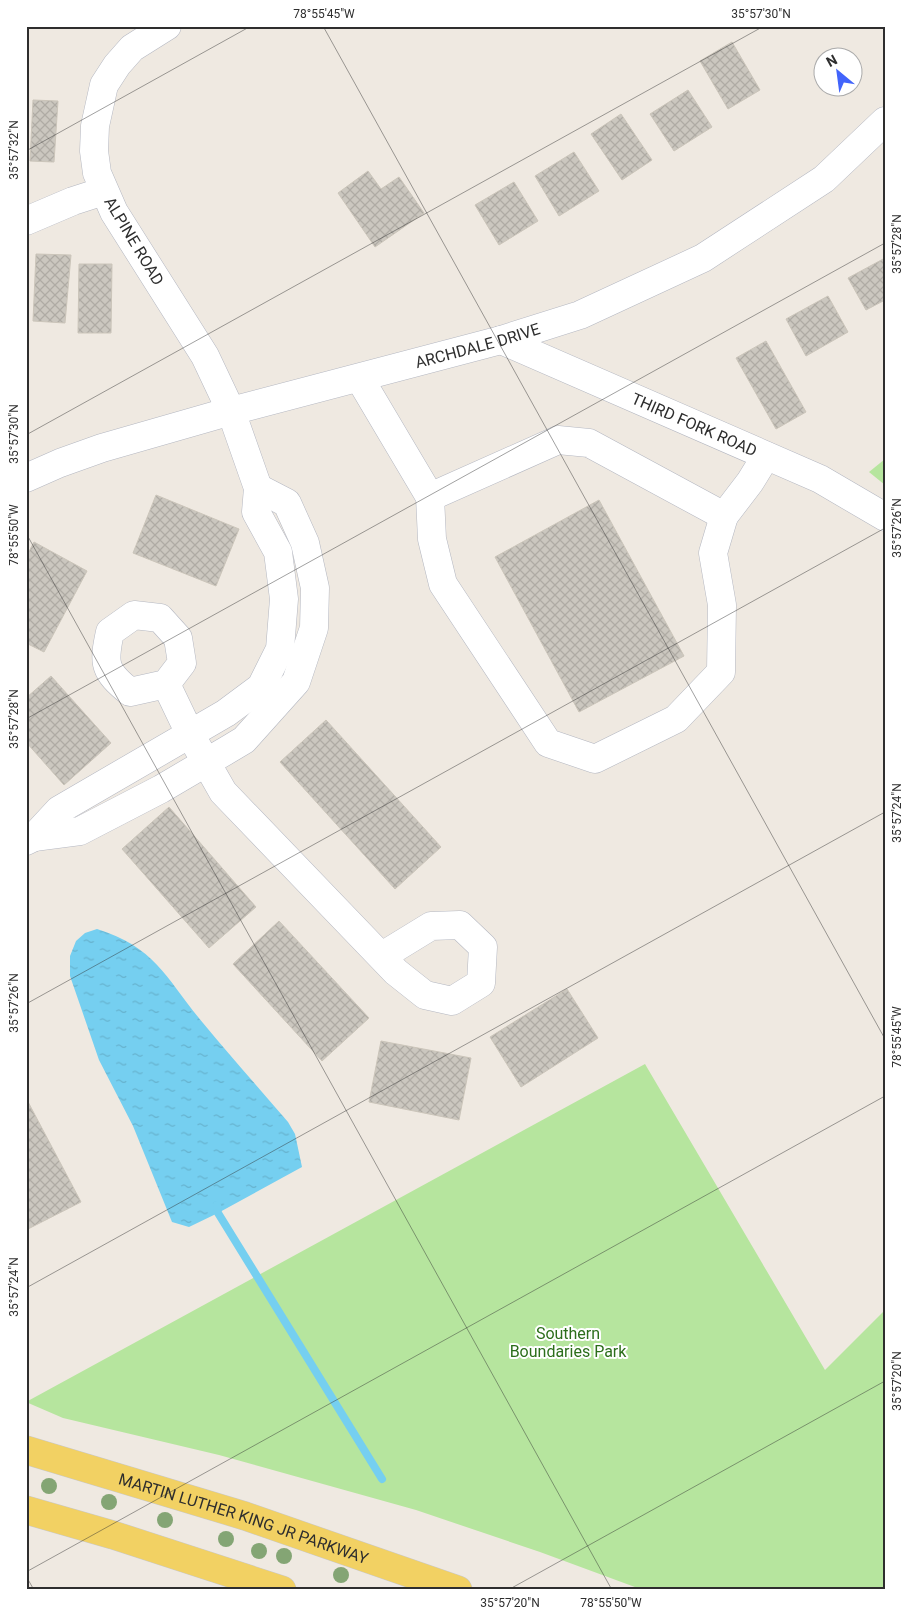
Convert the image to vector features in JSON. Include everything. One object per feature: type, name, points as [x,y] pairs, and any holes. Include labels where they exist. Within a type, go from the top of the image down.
[{"type":"main road","name":"MARTIN LUTHER KING JR PARKWAY","points":[[26,1450],[245,1516],[458,1590]]},
{"type":"main road","points":[[26,1510],[113,1535],[282,1590]]},
{"type":"street","name":"ALPINE ROAD","points":[[167,26],[132,48],[117,65],[104,85],[95,126],[94,151],[98,172],[114,212],[205,356],[231,411],[258,488]]},
{"type":"street","name":"ARCHDALE DRIVE","points":[[26,478],[102,448],[231,411],[501,340],[580,315],[703,258],[824,179],[885,121]]},
{"type":"street","points":[[26,221],[73,201],[104,191]]},
{"type":"street","name":"THIRD FORK ROAD","points":[[501,340],[820,479],[885,516]]},
{"type":"street","points":[[360,378],[430,497],[432,539],[443,584],[548,744],[595,759],[676,719],[722,672],[722,605],[713,553],[724,516],[750,482],[766,456]]},
{"type":"street","points":[[430,497],[558,440],[589,443],[724,516]]},
{"type":"street","points":[[258,488],[287,503],[305,543],[315,588],[314,628],[296,682],[244,740],[80,831],[30,839],[59,810],[226,713],[261,687],[280,649],[284,598],[278,552],[256,512],[258,488]]},
{"type":"street","points":[[166,684],[190,734],[223,792],[382,956]]},
{"type":"green space","points":[[885,459],[885,485],[869,472]]},
{"type":"green space","name":"Southern Boundaries Park","points":[[645,1064],[825,1370],[885,1310],[885,1590],[643,1590],[540,1552],[416,1510],[219,1455],[63,1418],[26,1402]]},
{"type":"water","points":[[97,929],[117,936],[133,945],[159,967],[214,1036],[288,1122],[295,1134],[302,1167],[189,1227],[172,1222],[133,1126],[99,1060],[70,976],[70,956],[76,941],[85,933]]},
{"type":"building","points":[[732,42],[760,90],[728,109],[700,61]]},
{"type":"building","points":[[688,90],[712,127],[674,151],[650,114]]},
{"type":"building","points":[[33,100],[58,101],[54,162],[30,161]]},
{"type":"building","points":[[621,114],[652,160],[622,180],[591,134]]},
{"type":"building","points":[[574,152],[599,191],[559,216],[535,176]]},
{"type":"building","points":[[368,171],[381,189],[399,177],[424,213],[375,247],[338,193]]},
{"type":"building","points":[[514,182],[538,221],[499,245],[475,205]]},
{"type":"building","points":[[36,254],[71,255],[65,323],[33,321]]},
{"type":"building","points":[[885,258],[885,300],[866,310],[848,278]]},
{"type":"building","points":[[79,264],[112,264],[111,333],[78,333]]},
{"type":"building","points":[[828,296],[848,332],[806,356],[786,319]]},
{"type":"building","points":[[766,341],[806,412],[776,429],[736,358]]},
{"type":"building","points":[[156,495],[239,529],[216,586],[133,553]]},
{"type":"building","points":[[599,500],[684,656],[579,712],[495,557]]},
{"type":"building","points":[[34,542],[87,571],[44,652],[26,643],[26,557]]},
{"type":"building","points":[[51,676],[111,743],[64,785],[26,742],[26,698]]},
{"type":"building","points":[[326,720],[441,847],[395,889],[280,762]]},
{"type":"building","points":[[169,807],[256,907],[209,948],[122,849]]},
{"type":"building","points":[[279,921],[369,1018],[322,1061],[233,964]]},
{"type":"building","points":[[567,989],[598,1038],[521,1087],[490,1037]]},
{"type":"building","points":[[381,1041],[471,1058],[459,1120],[369,1102]]},
{"type":"building","points":[[26,1098],[81,1202],[26,1230]]},
{"type":"waterway","points":[[217,1205],[218,1213],[382,1479]]}]
